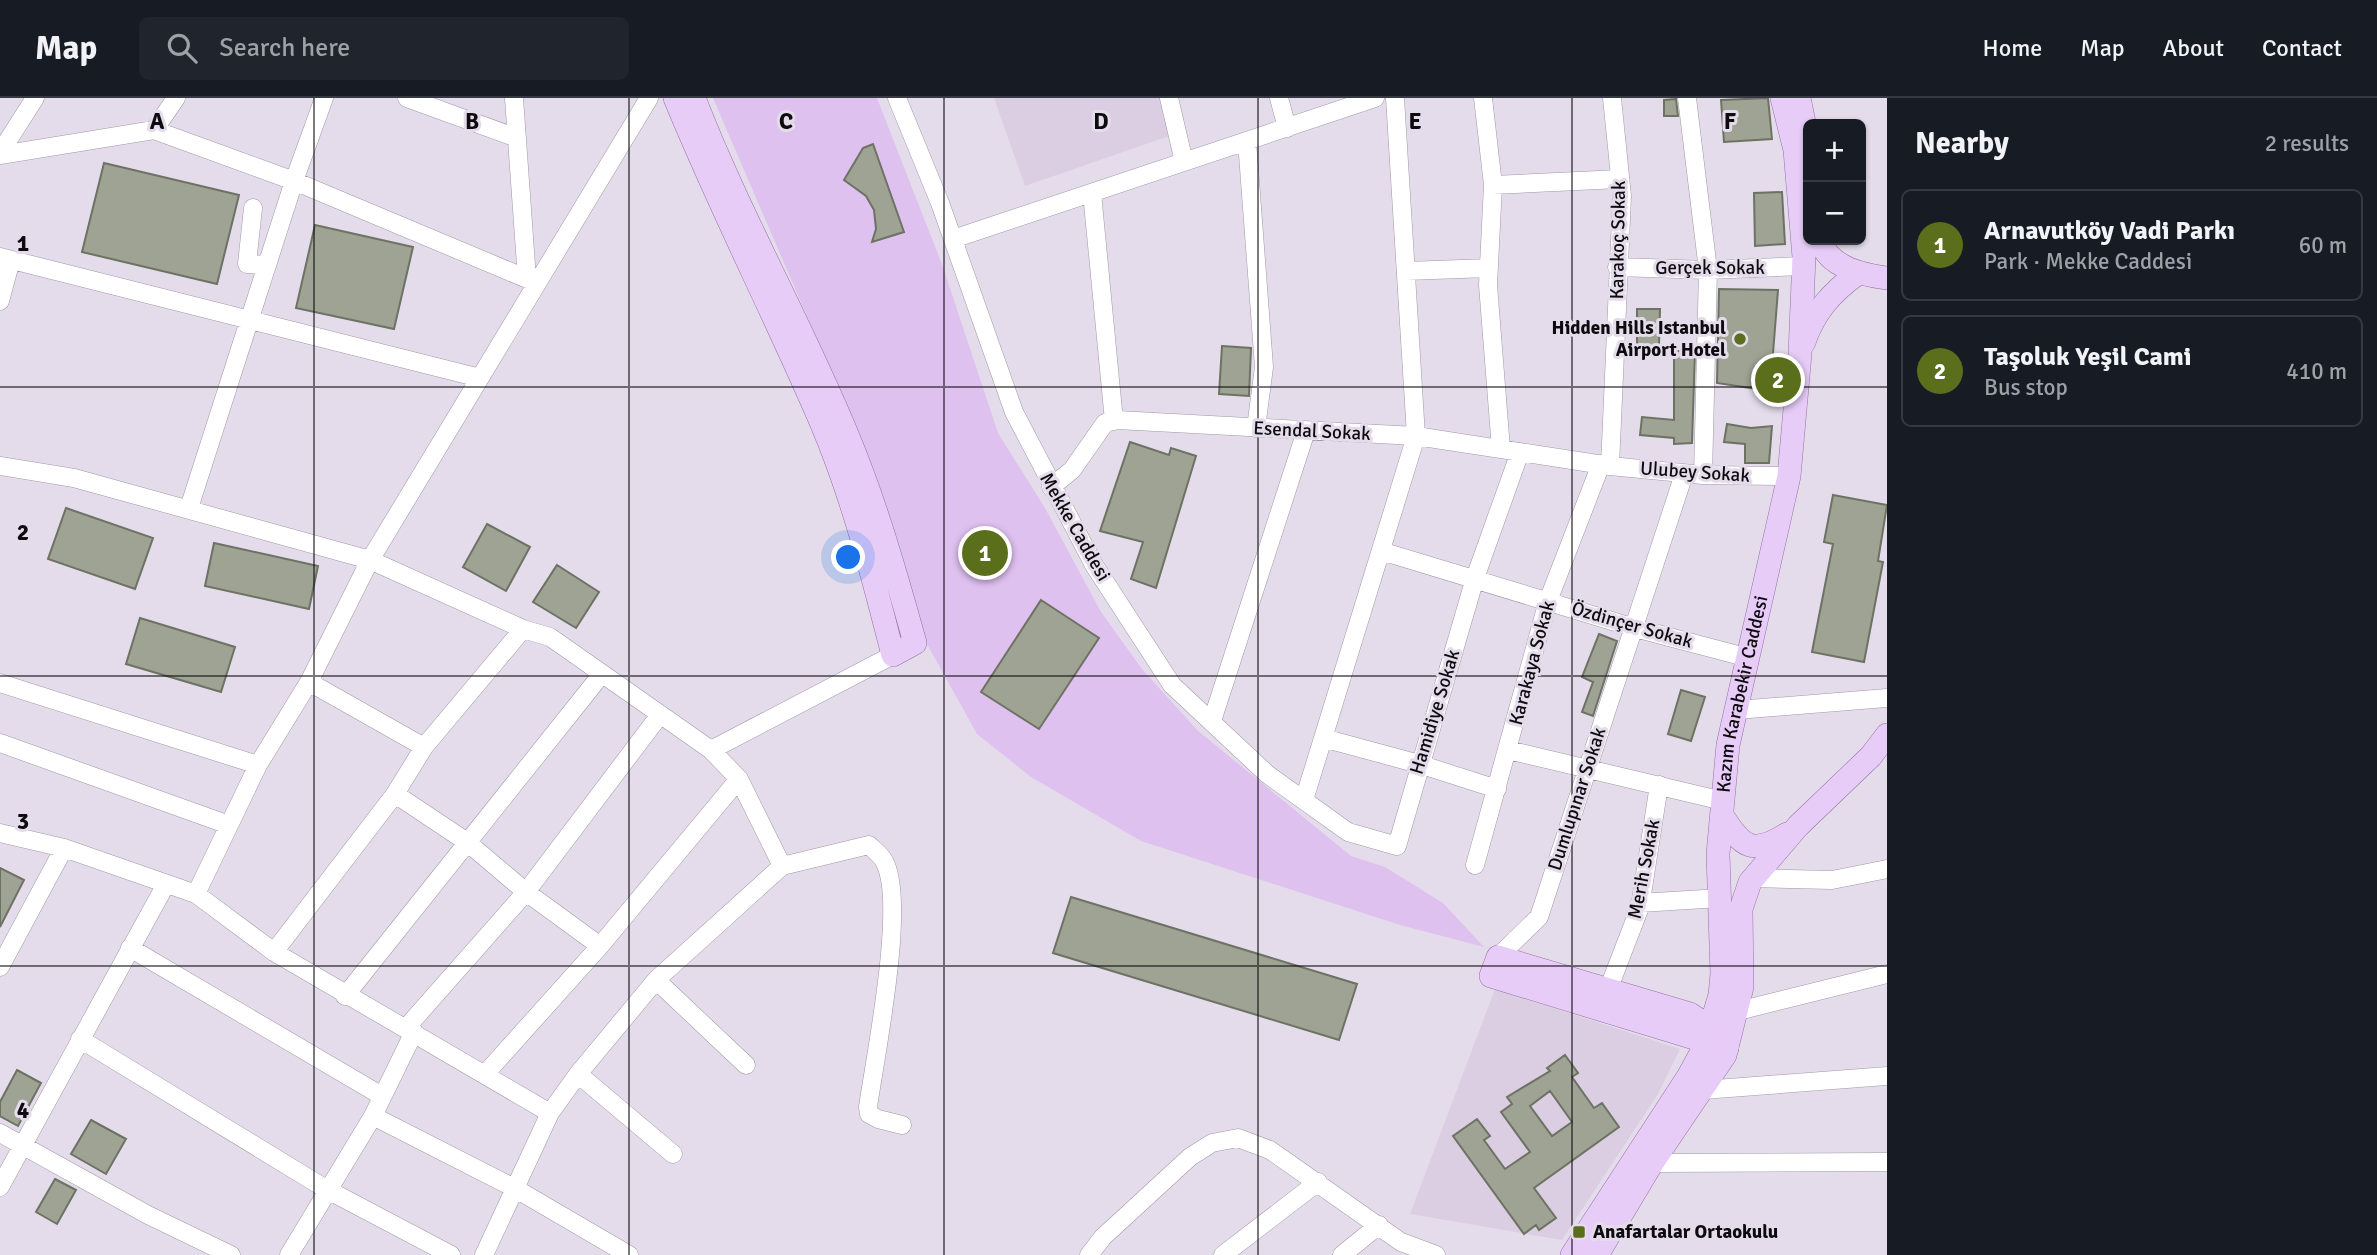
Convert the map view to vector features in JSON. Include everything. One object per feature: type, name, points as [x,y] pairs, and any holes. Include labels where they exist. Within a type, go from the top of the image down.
[{"type":"main road","points":[[675,98],[708,178],[822,424],[867,552],[893,655],[915,643],[885,532],[845,430],[722,169],[694,98]]},
{"type":"main road","name":"Kazım Karabekir Caddesi","points":[[1597,1255],[1652,1163],[1703,1090],[1715,1039],[1722,974],[1718,854],[1728,745],[1789,476],[1800,354],[1803,266],[1801,201],[1797,163],[1782,98]]},
{"type":"main road","points":[[1799,98],[1803,119]]},
{"type":"main road","points":[[1822,245],[1823,250],[1857,274],[1887,278]]},
{"type":"main road","points":[[1800,354],[1809,327],[1833,291],[1857,274]]},
{"type":"main road","points":[[1722,808],[1737,839],[1748,846],[1772,843],[1798,827],[1871,756],[1887,735]]},
{"type":"main road","name":"Kazım Karabekir Caddesi","points":[[1572,1255],[1688,1077],[1738,1011],[1742,987],[1741,908],[1753,878],[1798,827]]},
{"type":"main road","points":[[1494,966],[1608,990],[1690,1014],[1715,1039]]},
{"type":"main road","points":[[1494,966],[1715,1039]]},
{"type":"street","points":[[0,154],[35,98]]},
{"type":"street","points":[[154,130],[176,98]]},
{"type":"street","points":[[189,508],[294,181],[324,98]]},
{"type":"street","points":[[407,98],[517,138]]},
{"type":"street","points":[[514,98],[532,281]]},
{"type":"street","points":[[195,894],[258,765],[309,682],[370,560],[480,378],[532,281],[649,98]]},
{"type":"street","name":"Mekke Caddesi","points":[[897,98],[953,239],[1014,412],[1094,565],[1172,685],[1267,774],[1348,832],[1397,846]]},
{"type":"street","points":[[1169,98],[1184,162]]},
{"type":"street","points":[[1279,98],[1287,128]]},
{"type":"street","points":[[953,239],[1376,98]]},
{"type":"street","points":[[1304,800],[1416,436],[1395,98]]},
{"type":"street","points":[[1483,98],[1493,184],[1489,268],[1501,449]]},
{"type":"street","name":"Karakoç Sokak","points":[[1606,465],[1618,267],[1620,179],[1612,98]]},
{"type":"street","name":"Dumlupınar Sokak","points":[[1494,966],[1539,917],[1586,768],[1693,475],[1708,270],[1687,98]]},
{"type":"street","points":[[0,154],[154,130],[294,181],[532,281]]},
{"type":"street","points":[[1247,141],[1264,367],[1256,428]]},
{"type":"street","points":[[1493,184],[1620,179]]},
{"type":"street","points":[[1051,487],[1072,470],[1105,423],[1114,421],[1092,192]]},
{"type":"street","points":[[253,208],[247,264],[267,265]]},
{"type":"street","points":[[0,301],[5,259],[480,378]]},
{"type":"street","name":"Gerçek Sokak","points":[[1618,267],[1708,270],[1803,266]]},
{"type":"street","points":[[1406,271],[1489,268]]},
{"type":"street","name":"Esendal Sokak","points":[[1114,421],[1416,436],[1606,465]]},
{"type":"street","points":[[1212,721],[1306,431]]},
{"type":"street","name":"Hamidiye Sokak","points":[[1397,846],[1475,578],[1520,452]]},
{"type":"street","name":"Ulubey Sokak","points":[[1606,465],[1693,475],[1789,476]]},
{"type":"street","name":"Karakaya Sokak","points":[[1475,865],[1548,601],[1606,465]]},
{"type":"street","points":[[0,466],[74,478],[370,560],[523,629],[550,637],[711,750],[739,779],[782,866]]},
{"type":"street","name":"Özdinçer Sokak","points":[[1381,551],[1635,628],[1749,658]]},
{"type":"street","points":[[274,952],[395,794],[424,747],[523,629]]},
{"type":"street","points":[[711,750],[893,655]]},
{"type":"street","points":[[345,996],[601,675]]},
{"type":"street","points":[[309,682],[424,747]]},
{"type":"street","points":[[0,683],[258,765]]},
{"type":"street","points":[[1737,710],[1887,698]]},
{"type":"street","points":[[289,1255],[326,1189],[373,1116],[410,1030],[526,892],[659,716]]},
{"type":"street","points":[[1324,738],[1497,789]]},
{"type":"street","points":[[0,743],[229,825]]},
{"type":"street","points":[[1508,750],[1659,785],[1722,808]]},
{"type":"street","points":[[486,1073],[600,946],[739,779]]},
{"type":"street","name":"Merih Sokak","points":[[1608,990],[1640,903],[1659,785]]},
{"type":"street","points":[[395,794],[467,842],[526,892],[600,946]]},
{"type":"street","points":[[4,836],[64,848],[195,894],[274,952],[345,996],[486,1073],[550,1112]]},
{"type":"street","points":[[484,1255],[550,1112],[578,1074],[656,980],[782,866],[869,845],[885,862],[893,908],[890,957],[868,1107],[869,1114],[878,1119],[902,1125]]},
{"type":"street","points":[[0,967],[64,848]]},
{"type":"street","points":[[1753,878],[1832,880],[1887,869]]},
{"type":"street","points":[[0,1187],[21,1144],[166,884]]},
{"type":"street","points":[[1640,903],[1720,898]]},
{"type":"street","points":[[130,948],[382,1096]]},
{"type":"street","points":[[1738,1011],[1887,974]]},
{"type":"street","points":[[656,980],[746,1065]]},
{"type":"street","points":[[80,1039],[326,1189],[451,1255]]},
{"type":"street","points":[[578,1074],[673,1154]]},
{"type":"street","points":[[1703,1090],[1887,1076]]},
{"type":"street","points":[[373,1116],[516,1189],[629,1255]]},
{"type":"street","points":[[0,1133],[148,1214],[231,1255]]},
{"type":"street","points":[[1088,1255],[1103,1237],[1190,1157],[1212,1143],[1238,1138],[1270,1150],[1401,1242],[1437,1255]]},
{"type":"street","points":[[1652,1163],[1887,1162]]},
{"type":"street","points":[[1223,1255],[1318,1182]]},
{"type":"street","points":[[1342,1255],[1379,1225]]},
{"type":"shaded area","points":[[713,98],[877,98],[943,267],[998,433],[1045,508],[1101,612],[1142,669],[1197,730],[1351,856],[1385,867],[1443,903],[1484,947],[1400,925],[1141,841],[1031,777],[977,734],[927,644],[878,481]]},
{"type":"shaded area","points":[[994,98],[1162,98],[1172,135],[1025,186]]},
{"type":"shaded area","points":[[1495,989],[1680,1049],[1658,1094],[1562,1240],[1410,1214]]},
{"type":"building","points":[[1768,98],[1772,139],[1724,142],[1721,100]]},
{"type":"building","points":[[1676,99],[1678,116],[1664,116],[1664,100]]},
{"type":"building","points":[[873,144],[904,232],[872,242],[876,229],[874,210],[866,196],[844,180],[863,148]]},
{"type":"building","points":[[104,163],[239,195],[217,284],[82,252]]},
{"type":"building","points":[[1782,192],[1785,244],[1755,246],[1754,193]]},
{"type":"building","points":[[315,225],[413,247],[394,329],[296,308]]},
{"type":"building","points":[[1719,289],[1778,290],[1770,391],[1717,383]]},
{"type":"building","points":[[1637,309],[1660,309],[1659,345],[1637,345]]},
{"type":"building","points":[[1222,346],[1251,348],[1249,396],[1219,394]]},
{"type":"building","points":[[1674,351],[1695,351],[1692,443],[1674,444],[1674,438],[1640,435],[1642,417],[1674,420]]},
{"type":"building","points":[[1727,424],[1751,428],[1772,426],[1769,463],[1745,463],[1745,444],[1724,442]]},
{"type":"building","points":[[1130,442],[1169,455],[1171,448],[1196,456],[1156,588],[1131,579],[1143,542],[1100,531]]},
{"type":"building","points":[[1833,495],[1887,505],[1878,561],[1883,562],[1864,662],[1812,652],[1833,544],[1824,542]]},
{"type":"building","points":[[66,508],[153,538],[135,589],[48,559]]},
{"type":"building","points":[[487,524],[530,547],[506,591],[463,567]]},
{"type":"building","points":[[214,543],[318,566],[309,609],[205,586]]},
{"type":"building","points":[[557,565],[599,592],[576,628],[533,602]]},
{"type":"building","points":[[1041,600],[1099,638],[1039,729],[981,692]]},
{"type":"building","points":[[140,618],[235,647],[221,692],[126,664]]},
{"type":"building","points":[[1599,634],[1617,641],[1593,716],[1582,712],[1593,682],[1582,677]]},
{"type":"building","points":[[1681,690],[1705,697],[1691,741],[1668,734]]},
{"type":"building","points":[[0,868],[24,880],[0,927]]},
{"type":"building","points":[[1071,897],[1357,984],[1339,1040],[1053,953]]},
{"type":"building","points":[[1565,1055],[1578,1073],[1572,1077],[1594,1108],[1602,1103],[1619,1127],[1534,1188],[1556,1218],[1539,1230],[1536,1225],[1524,1234],[1453,1136],[1477,1119],[1490,1136],[1484,1140],[1505,1169],[1530,1152],[1501,1112],[1512,1104],[1507,1097],[1550,1071],[1547,1068]],"holes":[[[1550,1091],[1572,1122],[1552,1136],[1530,1106]]]},
{"type":"building","points":[[17,1070],[41,1083],[18,1126],[0,1116],[0,1102]]},
{"type":"building","points":[[91,1120],[126,1139],[106,1174],[71,1154]]},
{"type":"building","points":[[55,1179],[76,1190],[57,1224],[36,1212]]},
{"type":"place","name":"Hidden Hills Istanbul Airport Hotel","points":[[1740,339]]},
{"type":"place","name":"Taşoluk Yeşil Cami","points":[[1778,380]]},
{"type":"place","name":"Arnavutköy Vadi Parkı","points":[[985,553]]},
{"type":"place","name":"Anafartalar Ortaokulu","points":[[1579,1232]]}]
